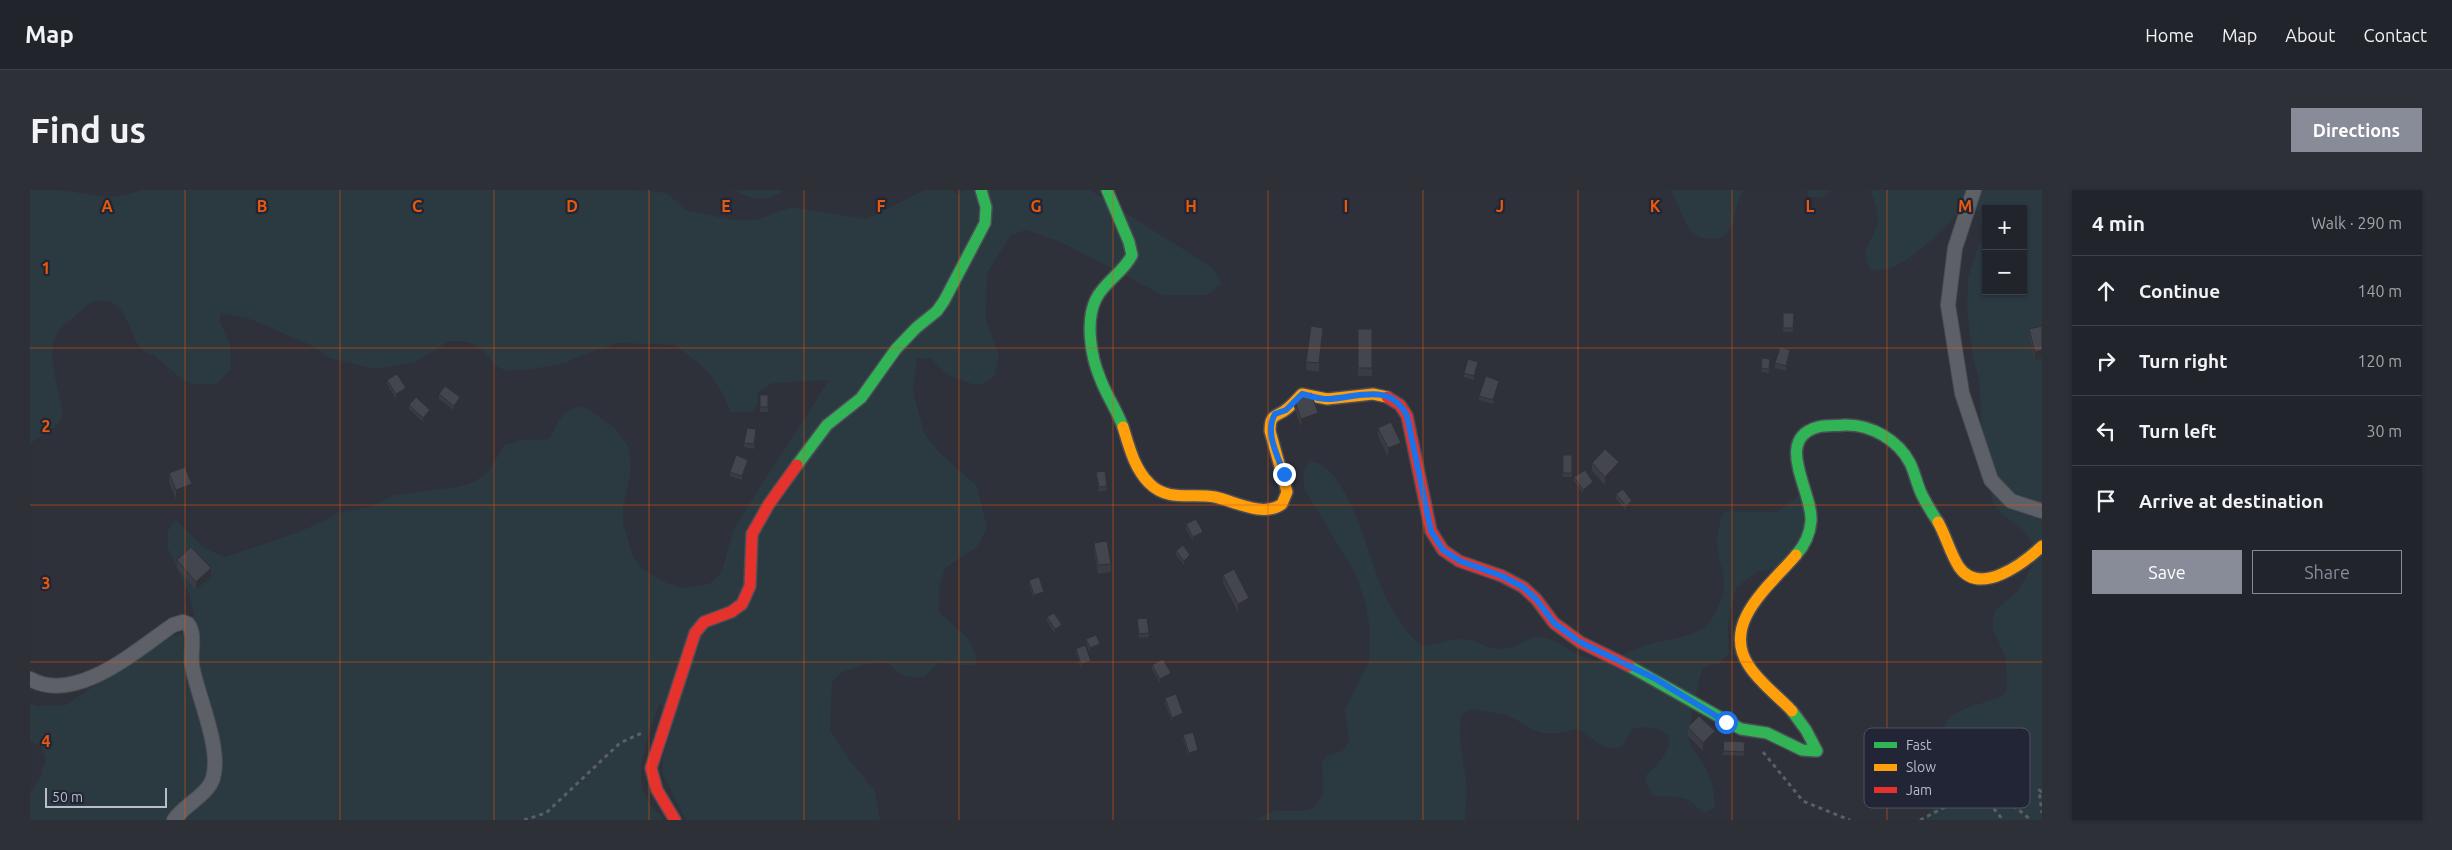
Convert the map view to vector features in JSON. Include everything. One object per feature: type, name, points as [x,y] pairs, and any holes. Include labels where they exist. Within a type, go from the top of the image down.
[{"type":"street","points":[[675,820],[672,812],[655,790],[651,768],[664,722],[694,633],[704,622],[731,612],[742,604],[750,586],[752,534],[769,504],[827,425],[861,398],[896,349],[916,328],[936,312],[944,301],[985,222],[986,207],[981,190]]},
{"type":"street","points":[[1107,190],[1129,242],[1132,256],[1125,269],[1098,295],[1096,300],[1092,327],[1094,352],[1100,378],[1115,406],[1138,467],[1145,479],[1158,490],[1173,496],[1208,496],[1257,508],[1279,506],[1285,500],[1287,492],[1270,431],[1270,422],[1275,414],[1286,410],[1302,394],[1327,399],[1370,394],[1390,397],[1402,405],[1407,416],[1431,531],[1443,550],[1460,561],[1502,576],[1523,587],[1536,599],[1554,623],[1580,642],[1654,678],[1726,722],[1751,731],[1768,733],[1802,750],[1810,752],[1817,750],[1815,742],[1806,729],[1743,658],[1739,641],[1743,623],[1753,605],[1801,550],[1809,536],[1811,515],[1796,453],[1797,440],[1804,432],[1821,426],[1850,425],[1876,431],[1894,442],[1910,462],[1922,495],[1940,524],[1958,565],[1966,574],[1976,578],[1996,576],[2015,568],[2031,557],[2042,546]]},
{"type":"street","points":[[1974,190],[1955,248],[1948,305],[1962,393],[1991,480],[2011,501],[2042,511]]},
{"type":"street","points":[[30,680],[43,685],[62,685],[80,682],[112,667],[173,625],[183,622],[188,624],[192,637],[192,666],[210,727],[215,769],[213,780],[208,787],[180,811],[174,820]]},
{"type":"path","points":[[524,820],[546,813],[620,743],[664,722]]},
{"type":"path","points":[[1751,731],[1754,742],[1803,801],[1850,820]]},
{"type":"path","points":[[2042,792],[2039,790],[2042,813]]},
{"type":"path","points":[[1920,820],[1943,808]]},
{"type":"path","points":[[1993,808],[2003,820]]},
{"type":"path","points":[[2016,808],[2031,820]]},
{"type":"shaded area","points":[[30,190],[62,190],[110,197],[140,190],[638,190],[667,193],[686,210],[734,220],[756,220],[791,207],[866,219],[925,190],[952,190],[959,196],[962,190],[1090,190],[1211,267],[1220,279],[1220,285],[1207,295],[1162,295],[1063,243],[1026,230],[1011,235],[987,273],[986,319],[999,356],[994,377],[983,384],[972,384],[948,375],[930,358],[917,358],[913,391],[924,433],[939,452],[977,486],[987,527],[978,546],[945,568],[939,590],[939,612],[969,639],[977,660],[974,666],[938,663],[924,677],[917,678],[904,676],[888,663],[867,664],[840,673],[832,683],[830,730],[849,759],[875,791],[880,820],[686,820],[662,773],[663,757],[673,724],[660,703],[645,749],[641,774],[645,795],[664,820],[30,820],[30,793],[41,776],[46,758],[41,746],[30,741],[30,703],[37,706],[66,705],[167,636],[177,635],[197,628],[189,594],[167,547],[168,531],[174,521],[177,521],[204,548],[225,557],[296,533],[326,520],[336,513],[371,507],[394,495],[457,487],[474,482],[489,471],[504,445],[522,440],[550,439],[562,416],[570,410],[584,406],[616,429],[629,447],[631,470],[623,508],[623,523],[633,557],[643,569],[664,582],[683,588],[705,585],[712,582],[721,573],[735,526],[829,380],[773,383],[758,392],[757,405],[752,412],[731,412],[719,387],[705,369],[675,345],[618,343],[579,356],[566,363],[533,369],[506,371],[496,366],[486,354],[472,344],[462,341],[449,341],[416,362],[383,368],[370,368],[329,358],[317,348],[250,319],[221,313],[219,320],[230,344],[231,369],[217,384],[192,384],[183,380],[153,355],[145,352],[139,346],[121,310],[114,304],[100,301],[92,302],[86,306],[59,331],[55,338],[52,354],[62,417],[53,429],[30,444]]},
{"type":"shaded area","points":[[734,190],[784,190],[772,197],[759,199],[746,196]]},
{"type":"shaded area","points":[[1670,190],[1745,190],[1738,201],[1733,223],[1729,230],[1723,236],[1713,239],[1696,235],[1690,229]]},
{"type":"shaded area","points":[[1807,190],[1832,190],[1823,198],[1808,197]]},
{"type":"shaded area","points":[[1870,190],[2042,190],[2042,820],[1923,820],[1933,808],[2030,808],[2030,728],[1944,728],[1948,720],[1959,711],[2002,696],[2007,691],[2006,659],[1993,629],[1993,619],[1996,609],[2017,592],[2033,565],[2032,543],[2025,532],[2001,513],[1993,503],[1984,466],[1979,380],[1972,353],[1967,309],[1968,278],[1982,235],[1979,212],[1971,206],[1962,210],[1907,260],[1882,270],[1870,269],[1865,256],[1877,225],[1878,216]]},
{"type":"shaded area","points":[[1310,461],[1324,467],[1337,480],[1348,498],[1387,600],[1402,624],[1421,646],[1463,639],[1492,648],[1502,649],[1513,647],[1531,638],[1540,637],[1554,641],[1588,659],[1595,660],[1615,657],[1646,645],[1683,637],[1706,626],[1715,613],[1723,594],[1724,579],[1717,544],[1719,527],[1724,511],[1777,512],[1799,495],[1809,518],[1798,565],[1757,572],[1736,588],[1728,625],[1729,654],[1718,664],[1712,664],[1703,668],[1701,673],[1689,740],[1709,775],[1713,787],[1715,808],[1704,813],[1690,801],[1679,797],[1653,796],[1645,782],[1646,775],[1666,753],[1669,742],[1669,736],[1660,730],[1647,727],[1632,728],[1624,745],[1611,748],[1599,744],[1577,729],[1560,733],[1545,733],[1534,730],[1507,715],[1471,709],[1461,715],[1460,724],[1461,748],[1467,786],[1465,820],[1254,820],[1274,811],[1301,811],[1313,808],[1323,794],[1322,762],[1326,756],[1342,751],[1349,741],[1345,709],[1369,661],[1370,631],[1366,605],[1356,575],[1304,488],[1304,471]]},
{"type":"building","points":[[1783,313],[1794,313],[1793,328],[1783,328]]},
{"type":"building","points":[[1311,326],[1323,328],[1319,363],[1306,362]]},
{"type":"building","points":[[2042,326],[2042,350],[2035,352],[2029,329]]},
{"type":"building","points":[[1358,329],[1372,329],[1372,368],[1358,368]]},
{"type":"building","points":[[1780,347],[1790,350],[1786,366],[1775,363]]},
{"type":"building","points":[[1762,358],[1770,359],[1769,369],[1761,368]]},
{"type":"building","points":[[1468,359],[1478,362],[1474,376],[1464,373]]},
{"type":"building","points":[[397,374],[406,388],[396,394],[387,380]]},
{"type":"building","points":[[1486,376],[1499,381],[1493,400],[1479,396]]},
{"type":"building","points":[[445,386],[460,397],[454,406],[439,394]]},
{"type":"building","points":[[1311,393],[1318,413],[1301,419],[1294,399]]},
{"type":"building","points":[[760,395],[768,395],[768,407],[760,407]]},
{"type":"building","points":[[416,397],[430,410],[423,418],[409,405]]},
{"type":"building","points":[[1391,422],[1401,443],[1388,448],[1378,428]]},
{"type":"building","points":[[747,428],[756,429],[754,444],[744,443]]},
{"type":"building","points":[[1605,449],[1619,462],[1605,477],[1592,463]]},
{"type":"building","points":[[736,455],[748,460],[742,476],[730,472]]},
{"type":"building","points":[[1563,455],[1572,455],[1572,473],[1563,473]]},
{"type":"building","points":[[185,467],[192,484],[176,490],[169,473]]},
{"type":"building","points":[[1585,470],[1593,482],[1583,490],[1574,477]]},
{"type":"building","points":[[1105,471],[1107,486],[1099,487],[1096,472]]},
{"type":"building","points":[[1623,489],[1632,501],[1626,506],[1616,494]]},
{"type":"building","points":[[1196,519],[1203,532],[1193,537],[1186,524]]},
{"type":"building","points":[[1107,541],[1111,564],[1098,565],[1094,543]]},
{"type":"building","points":[[1183,545],[1190,555],[1184,561],[1176,551]]},
{"type":"building","points":[[191,547],[211,568],[196,582],[177,560]]},
{"type":"building","points":[[1234,569],[1249,598],[1238,604],[1223,575]]},
{"type":"building","points":[[1039,577],[1044,592],[1034,595],[1029,580]]},
{"type":"building","points":[[1054,613],[1062,625],[1055,629],[1047,617]]},
{"type":"building","points":[[1147,618],[1149,633],[1139,634],[1137,619]]},
{"type":"building","points":[[1096,635],[1100,644],[1090,648],[1086,639]]},
{"type":"building","points":[[1085,645],[1091,661],[1081,664],[1076,649]]},
{"type":"building","points":[[1163,659],[1171,673],[1160,679],[1152,665]]},
{"type":"building","points":[[1176,694],[1183,713],[1172,718],[1165,698]]},
{"type":"building","points":[[1699,716],[1715,731],[1703,743],[1688,727]]},
{"type":"building","points":[[1193,732],[1198,750],[1189,753],[1183,735]]},
{"type":"building","points":[[1724,741],[1745,742],[1744,752],[1723,751]]},
{"type":"traffic: fast","points":[[797,465],[827,425],[861,398],[896,349],[916,328],[937,311],[944,301],[985,223],[986,207],[981,190]]},
{"type":"traffic: fast","points":[[1107,190],[1129,242],[1132,255],[1124,267],[1099,293],[1091,318],[1090,339],[1094,360],[1102,384],[1123,427]]},
{"type":"traffic: fast","points":[[1796,555],[1810,530],[1811,521],[1810,509],[1798,468],[1798,443],[1805,433],[1818,427],[1854,425],[1874,431],[1891,441],[1910,463],[1922,495],[1938,522]]},
{"type":"traffic: fast","points":[[1629,666],[1741,729],[1767,733],[1802,750],[1817,751],[1806,730],[1792,711]]},
{"type":"traffic: slow","points":[[1123,427],[1139,471],[1156,489],[1172,495],[1215,497],[1248,507],[1266,509],[1282,504],[1287,492],[1270,431],[1271,421],[1275,416],[1288,408],[1302,394],[1327,399],[1373,394],[1387,397]]},
{"type":"traffic: slow","points":[[1938,522],[1959,567],[1968,575],[1978,579],[2002,574],[2024,561],[2042,546]]},
{"type":"traffic: slow","points":[[1792,711],[1753,672],[1742,650],[1741,635],[1745,620],[1752,606],[1762,592],[1796,555]]},
{"type":"traffic: jam","points":[[1387,397],[1400,405],[1407,416],[1431,531],[1443,550],[1459,561],[1502,576],[1523,587],[1536,599],[1554,623],[1580,642],[1629,666]]},
{"type":"traffic: jam","points":[[675,820],[657,790],[651,768],[695,633],[704,622],[731,612],[742,604],[750,586],[752,534],[769,504],[797,465]]},
{"type":"route","points":[[1284,474],[1270,431],[1270,422],[1275,414],[1286,410],[1302,394],[1327,399],[1364,394],[1390,397],[1402,405],[1407,416],[1416,451],[1431,531],[1443,550],[1460,561],[1502,576],[1523,587],[1536,599],[1554,623],[1580,642],[1654,678],[1726,722]]}]
